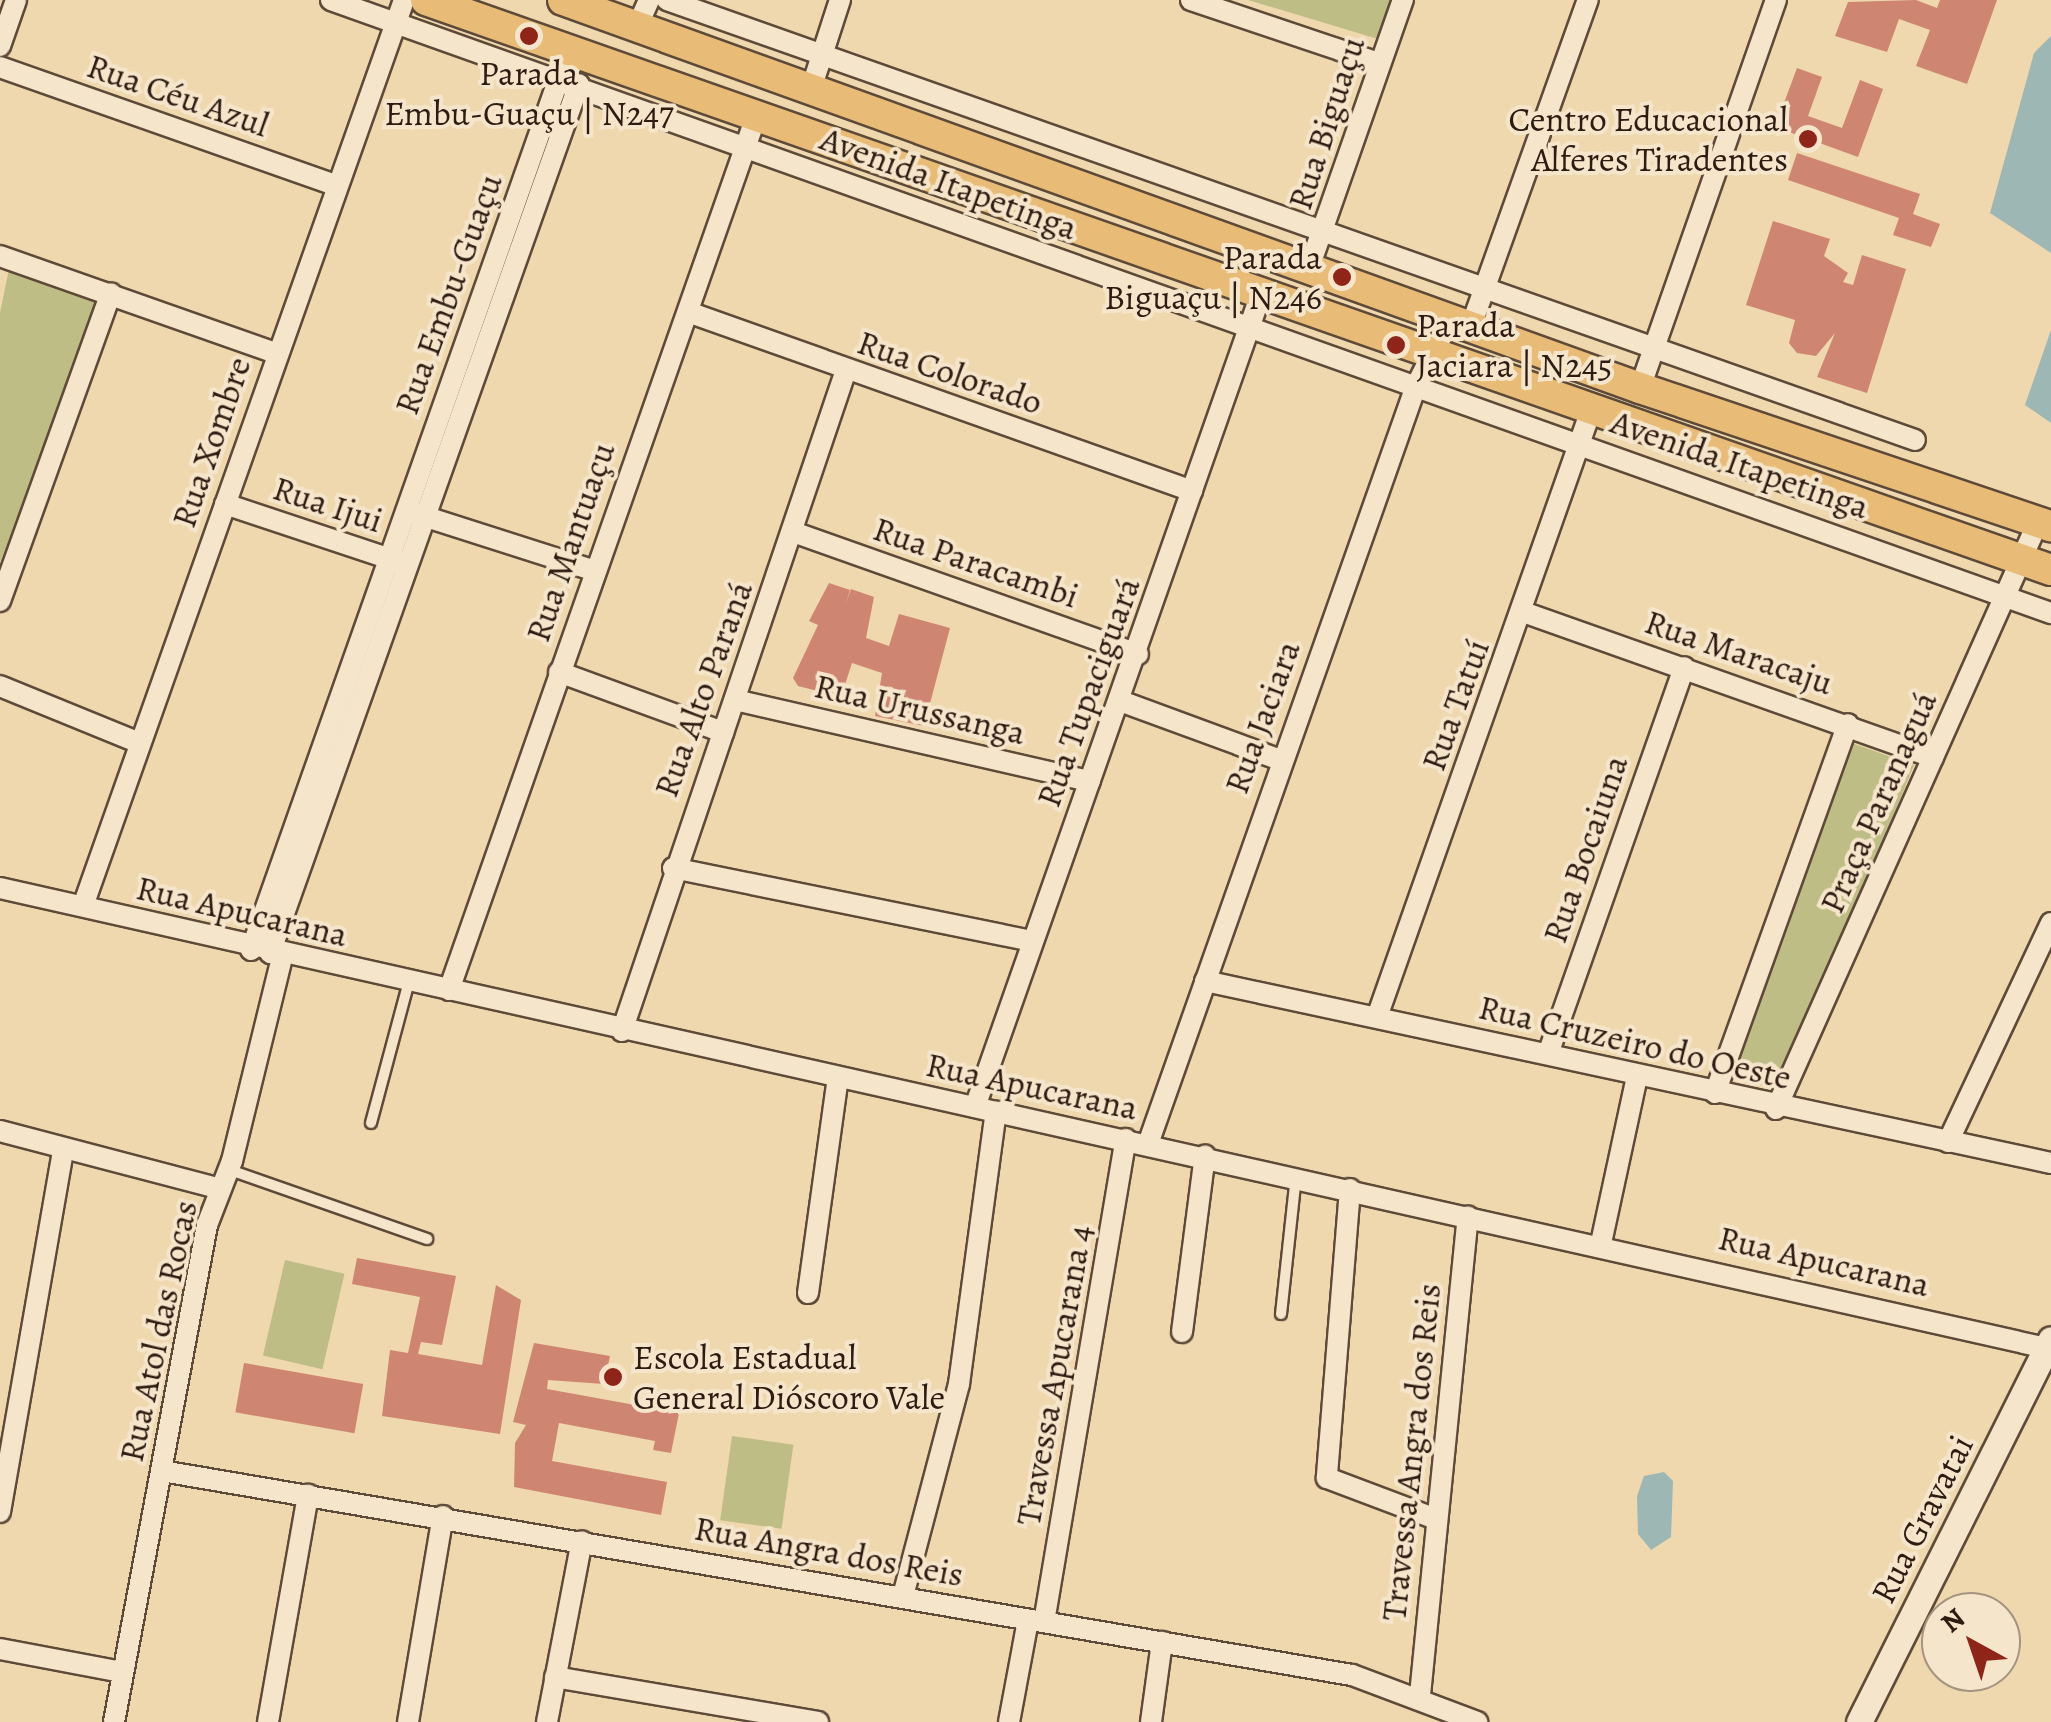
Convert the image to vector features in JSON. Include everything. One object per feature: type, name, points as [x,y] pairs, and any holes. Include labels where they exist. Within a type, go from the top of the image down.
[{"type":"main road","name":"Avenida Itapetinga","points":[[426,0],[1590,414],[2038,566]]},
{"type":"main road","name":"Avenida Itapetinga","points":[[563,0],[594,12],[643,14],[811,89],[1310,265],[1640,388],[2044,524]]},
{"type":"main road","points":[[579,54],[594,12]]},
{"type":"main road","points":[[931,179],[945,136]]},
{"type":"street","points":[[0,46],[16,0]]},
{"type":"street","name":"Avenida Itapetinga","points":[[332,0],[556,86],[744,149],[2051,613]]},
{"type":"street","name":"Rua Xombre","points":[[83,906],[137,742],[226,504],[335,184],[404,0]]},
{"type":"street","points":[[667,0],[1485,293],[1915,440]]},
{"type":"street","points":[[811,89],[840,0]]},
{"type":"street","points":[[1191,0],[1378,63]]},
{"type":"street","name":"Rua Biguaçu","points":[[1310,265],[1403,0]]},
{"type":"street","name":"Rua Jaciara","points":[[1148,1144],[1416,386],[1430,357],[1485,293],[1588,0]]},
{"type":"street","points":[[1640,388],[1776,0]]},
{"type":"street","name":"Rua Embu-Guaçu","points":[[268,954],[388,558],[556,86],[579,54]]},
{"type":"street","name":"Rua Embu-Guaçu","points":[[268,954],[579,94],[579,54]]},
{"type":"street","name":"Rua Céu Azul","points":[[0,68],[335,184]]},
{"type":"street","name":"Rua Mantuaçu","points":[[449,990],[592,570],[756,117]]},
{"type":"street","points":[[0,256],[276,353]]},
{"type":"street","points":[[0,601],[111,293]]},
{"type":"street","name":"Rua Tupaciguará","points":[[902,1596],[960,1384],[985,1110],[1032,941],[1123,702],[1260,297]]},
{"type":"street","name":"Rua Colorado","points":[[688,312],[1192,491]]},
{"type":"street","name":"Rua Alto Paraná","points":[[622,1030],[673,868],[735,700],[846,370]]},
{"type":"street","name":"Rua Tatuí","points":[[1377,1017],[1590,414]]},
{"type":"street","name":"Rua Ijui","points":[[226,504],[410,566]]},
{"type":"street","points":[[405,510],[592,570]]},
{"type":"street","name":"Praça Paranaguá","points":[[1776,1108],[2009,597],[2038,566],[2044,524]]},
{"type":"street","name":"Rua Paracambi","points":[[793,532],[1138,654]]},
{"type":"street","name":"Rua Maracaju","points":[[1522,612],[1933,757]]},
{"type":"street","name":"Rua Bocaiuna","points":[[1548,1054],[1684,666]]},
{"type":"street","points":[[559,672],[723,732]]},
{"type":"street","points":[[0,686],[137,742]]},
{"type":"street","name":"Rua Urussanga","points":[[735,700],[1090,781]]},
{"type":"street","points":[[1123,702],[1281,760]]},
{"type":"street","points":[[1715,1093],[1848,724]]},
{"type":"street","points":[[673,868],[1032,941]]},
{"type":"street","name":"Rua Apucarana","points":[[0,888],[268,954],[1205,1155],[2050,1345]]},
{"type":"street","points":[[1948,1142],[2051,924]]},
{"type":"street","name":"Rua Atol das Rocas","points":[[114,1722],[206,1225],[225,1179],[268,954]]},
{"type":"street","name":"Rua Cruzeiro do Oeste","points":[[1206,981],[1548,1054],[1776,1108],[2051,1163]]},
{"type":"street","points":[[1601,1243],[1636,1076]]},
{"type":"street","points":[[808,1292],[838,1078]]},
{"type":"street","points":[[0,1132],[63,1150],[225,1179]]},
{"type":"street","name":"Travessa Apucarana 4","points":[[1009,1722],[1036,1621],[1126,1139]]},
{"type":"street","points":[[0,1512],[63,1150]]},
{"type":"street","points":[[1182,1332],[1205,1155]]},
{"type":"street","points":[[1350,1189],[1326,1473],[1337,1488],[1436,1518]]},
{"type":"street","name":"Travessa Angra dos Reis","points":[[1420,1694],[1468,1216]]},
{"type":"street","name":"Rua Gravatai","points":[[1859,1722],[2050,1345]]},
{"type":"street","name":"Rua Angra dos Reis","points":[[162,1471],[443,1516],[1162,1642],[1420,1694],[1476,1722]]},
{"type":"street","points":[[268,1722],[308,1494]]},
{"type":"street","points":[[408,1722],[443,1516]]},
{"type":"street","points":[[548,1722],[582,1541]]},
{"type":"street","points":[[1150,1722],[1162,1642]]},
{"type":"street","points":[[0,1649],[122,1672]]},
{"type":"street","points":[[555,1677],[818,1722]]},
{"type":"lane","points":[[371,1124],[409,982]]},
{"type":"lane","points":[[1281,1314],[1296,1176]]},
{"type":"lane","points":[[225,1179],[427,1239]]},
{"type":"shaded area","points":[[1248,0],[1393,0],[1378,39]]},
{"type":"shaded area","points":[[9,269],[104,306],[0,562],[0,313]]},
{"type":"shaded area","points":[[1843,740],[1914,765],[1782,1089],[1729,1078]]},
{"type":"shaded area","points":[[285,1260],[344,1274],[322,1369],[263,1355]]},
{"type":"shaded area","points":[[732,1436],[793,1445],[782,1529],[720,1520]]},
{"type":"water","points":[[2051,36],[2051,253],[1990,213],[2034,53]]},
{"type":"water","points":[[2051,330],[2051,423],[2025,405]]},
{"type":"water","points":[[1664,1472],[1673,1481],[1671,1537],[1651,1550],[1638,1534],[1637,1496],[1644,1476]]},
{"type":"building","points":[[1916,0],[1937,8],[1940,0],[1997,0],[1967,84],[1916,66],[1930,30],[1899,19],[1887,52],[1835,36],[1848,2]]},
{"type":"building","points":[[1797,68],[1822,77],[1808,116],[1842,128],[1860,80],[1883,89],[1858,157],[1775,127]]},
{"type":"building","points":[[1797,153],[1920,194],[1913,214],[1940,224],[1931,247],[1893,235],[1899,218],[1788,180]]},
{"type":"building","points":[[1773,221],[1830,239],[1824,256],[1848,273],[1843,282],[1853,285],[1862,255],[1906,269],[1867,393],[1817,377],[1835,333],[1816,356],[1797,353],[1789,343],[1795,320],[1746,305]]},
{"type":"building","points":[[829,583],[850,590],[846,603],[851,589],[874,597],[866,638],[889,646],[899,614],[950,628],[924,726],[875,716],[882,673],[852,663],[841,697],[798,686],[793,678],[818,625],[809,621]]},
{"type":"building","points":[[357,1258],[456,1276],[442,1345],[421,1342],[418,1354],[482,1365],[496,1285],[521,1300],[500,1434],[382,1416],[390,1350],[408,1353],[420,1297],[352,1284]]},
{"type":"building","points":[[534,1343],[610,1356],[604,1384],[548,1380],[547,1389],[679,1413],[671,1453],[653,1450],[655,1441],[559,1423],[552,1461],[667,1482],[661,1515],[514,1487],[515,1443],[526,1425],[513,1422]]},
{"type":"building","points":[[244,1363],[363,1384],[354,1433],[235,1412]]},
{"type":"place","name":"Parada Embu-Guaçu | N247","points":[[529,36]]},
{"type":"place","name":"Centro Educacional Alferes Tiradentes","points":[[1808,139]]},
{"type":"place","name":"Parada Biguaçu | N246","points":[[1342,277]]},
{"type":"place","name":"Parada Jaciara | N245","points":[[1396,345]]},
{"type":"place","name":"Escola Estadual General Dióscoro Vale","points":[[613,1377]]}]
